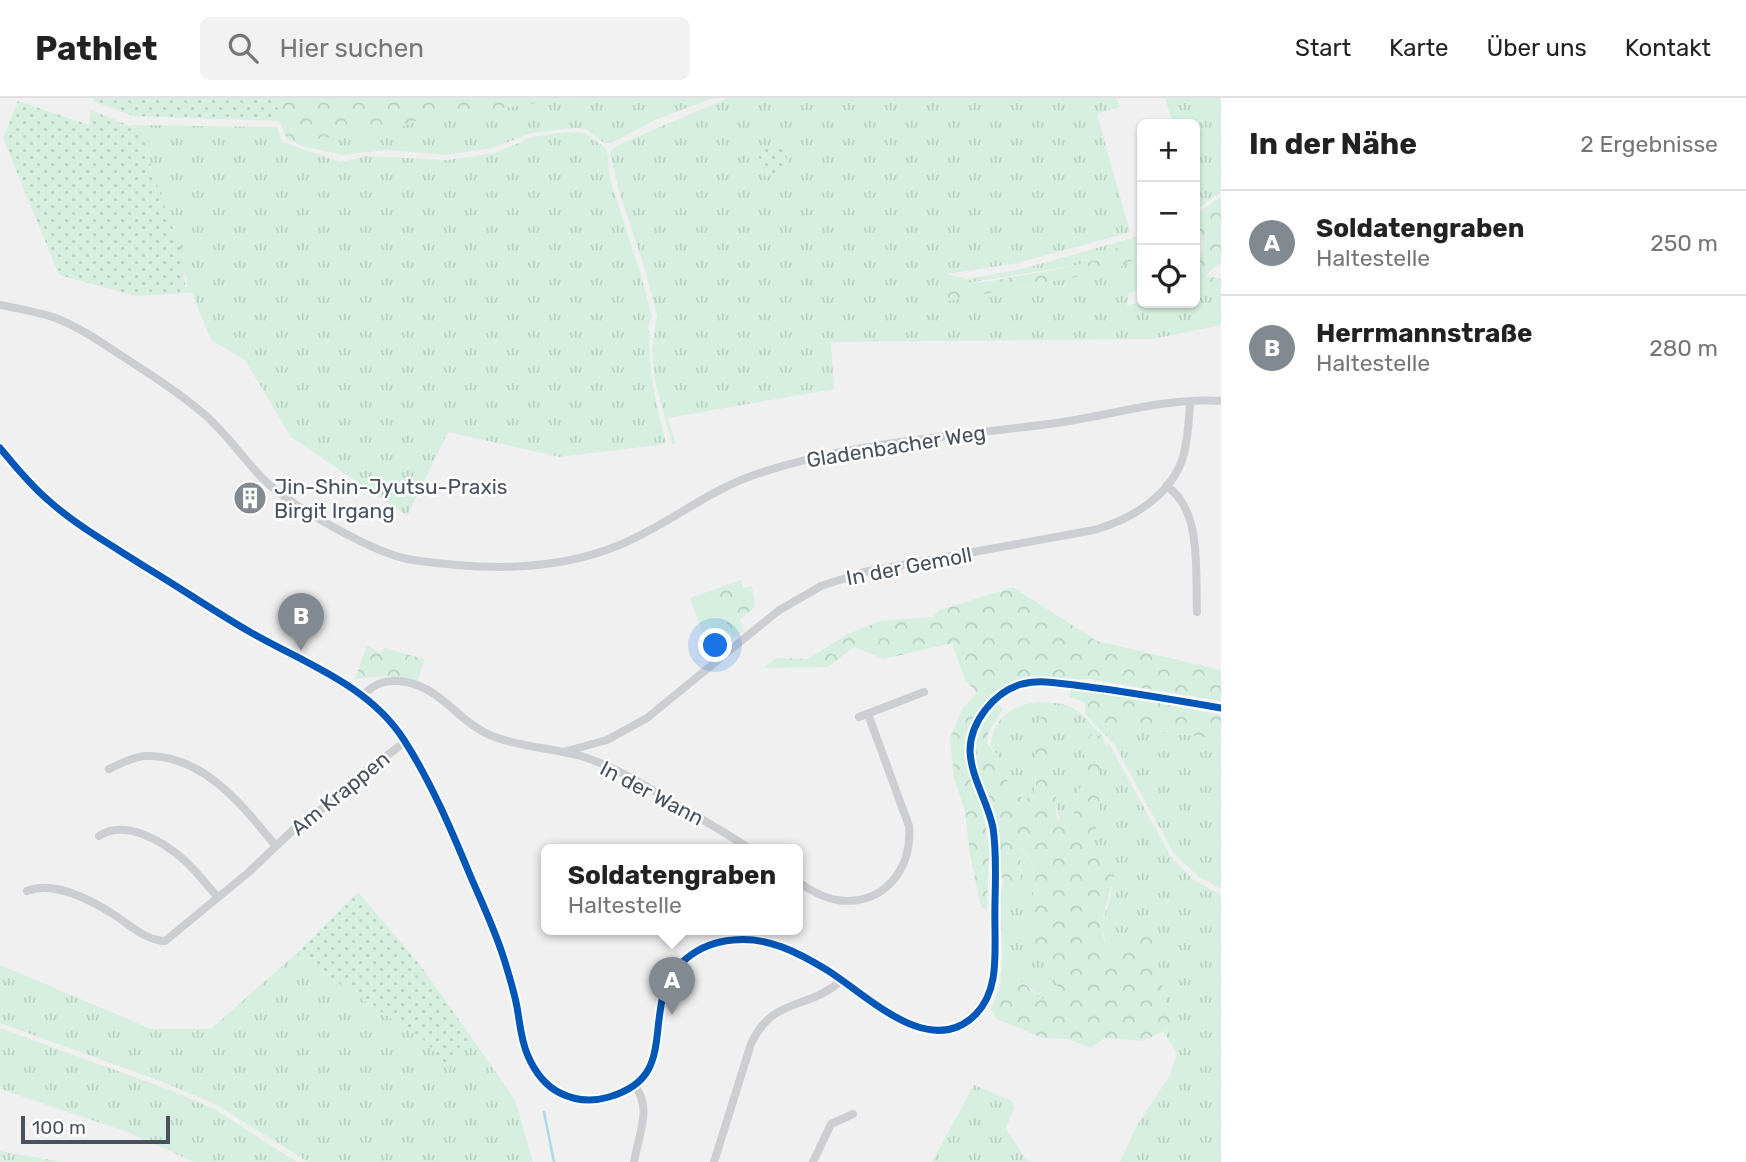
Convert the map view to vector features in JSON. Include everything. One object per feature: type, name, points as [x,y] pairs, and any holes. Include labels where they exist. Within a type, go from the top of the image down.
[{"type":"street","name":"Gladenbacher Weg","points":[[0,305],[58,319],[156,378],[215,424],[269,484],[368,546],[411,560],[483,566],[531,567],[568,561],[618,546],[733,483],[795,462],[874,445],[1051,424],[1151,405],[1221,401]]},
{"type":"street","name":"In der Gemoll","points":[[563,752],[607,740],[647,718],[778,611],[821,586],[864,572],[1094,530],[1128,517],[1146,506],[1166,486],[1182,458],[1188,432],[1190,403]]},
{"type":"street","points":[[0,449],[40,494],[82,527],[210,608],[363,695],[383,712],[405,742],[446,818],[497,938],[511,981],[526,1051],[541,1080],[558,1092],[583,1101],[607,1098],[634,1085],[651,1065],[656,1052],[662,1003],[679,965],[700,948],[738,939],[767,942],[807,959],[900,1019],[923,1029],[942,1030],[963,1025],[986,1001],[995,965],[995,846],[990,815],[974,772],[970,745],[979,719],[997,698],[1021,684],[1052,682],[1221,708]]},
{"type":"street","points":[[1166,486],[1180,496],[1190,515],[1197,612]]},
{"type":"street","name":"In der Wann","points":[[363,695],[372,686],[383,681],[414,684],[437,694],[490,735],[587,759],[632,778],[742,844]]},
{"type":"street","points":[[803,884],[830,899],[846,901],[862,899],[887,887],[898,876],[905,864],[909,846],[909,826],[863,715],[924,692]]},
{"type":"street","name":"Am Krappen","points":[[27,891],[36,887],[78,896],[110,912],[152,940],[164,941],[249,872],[275,845],[405,742]]},
{"type":"street","name":"Am Krappen","points":[[109,769],[133,758],[145,756],[187,765],[228,790],[275,845]]},
{"type":"street","points":[[99,836],[108,830],[118,829],[158,841],[187,862],[218,897]]},
{"type":"street","points":[[714,1162],[751,1044],[759,1028],[775,1012],[819,996],[842,980]]},
{"type":"street","points":[[634,1085],[644,1100],[634,1162]]},
{"type":"street","points":[[813,1162],[831,1124],[853,1114]]},
{"type":"green space","points":[[94,98],[275,98],[279,121],[133,116],[93,101]]},
{"type":"green space","points":[[275,98],[572,98],[422,119],[395,129],[316,139],[305,147],[287,139],[279,121]]},
{"type":"green space","points":[[572,98],[714,98],[657,119],[611,143],[604,143],[586,129],[575,128],[532,133],[493,148],[447,155],[386,150],[343,155],[306,147],[316,139],[395,129],[422,119]]},
{"type":"green space","points":[[728,98],[1116,98],[1120,107],[1097,114],[1130,232],[1018,263],[947,274],[967,279],[1022,269],[1132,238],[1130,243],[1119,246],[1101,259],[1078,265],[937,288],[947,301],[1113,270],[1137,258],[1137,290],[1129,293],[1127,306],[1137,303],[1137,308],[1200,308],[1200,292],[1221,290],[1221,325],[1153,339],[831,342],[834,389],[667,418],[676,443],[672,444],[655,381],[652,349],[657,315],[610,154],[612,149]]},
{"type":"green space","points":[[1165,98],[1221,98],[1221,192],[1200,207],[1200,119],[1171,119]]},
{"type":"green space","points":[[18,101],[89,125],[91,110],[142,131],[153,174],[182,253],[186,293],[136,296],[59,275],[3,138]]},
{"type":"green space","points":[[130,125],[277,127],[282,142],[340,162],[367,156],[447,160],[495,153],[532,137],[565,132],[585,133],[607,152],[611,183],[652,316],[647,329],[650,331],[651,374],[666,444],[560,457],[448,432],[407,516],[291,437],[245,360],[211,340],[192,293],[186,293],[187,279],[142,131]]},
{"type":"green space","points":[[781,143],[789,169],[765,177],[757,150]]},
{"type":"green space","points":[[1221,197],[1221,264],[1206,276],[1221,279],[1221,290],[1200,292],[1200,212]]},
{"type":"green space","points":[[1137,236],[1137,258],[1113,270],[947,301],[935,294],[937,288],[944,286],[991,281],[1101,259],[1119,246],[1130,243],[1132,238]]},
{"type":"green space","points":[[741,580],[743,588],[752,586],[755,607],[740,619],[744,631],[732,638],[715,589]]},
{"type":"green space","points":[[1013,587],[1097,641],[1221,670],[1221,701],[1089,679],[1029,678],[1007,684],[993,694],[974,716],[965,737],[964,755],[983,814],[989,845],[987,910],[981,907],[970,855],[965,811],[954,778],[950,738],[963,708],[977,693],[965,680],[952,643],[884,659],[854,647],[828,667],[763,668],[776,658],[808,659],[846,635],[880,621],[933,617],[940,610]]},
{"type":"green space","points":[[715,589],[730,633],[706,642],[690,598]]},
{"type":"green space","points":[[367,645],[381,654],[384,648],[424,659],[418,681],[386,676],[355,679]]},
{"type":"green space","points":[[1072,689],[1221,715],[1221,741],[1200,736],[1138,731],[1091,721],[1085,713],[1085,702],[1069,697]]},
{"type":"green space","points":[[1037,702],[1069,706],[1082,714],[1103,737],[1091,734],[1084,754],[1089,779],[1080,788],[1071,826],[1061,826],[1051,783],[1054,736],[1051,723],[1037,760],[1034,796],[1024,799],[1008,789],[1006,767],[990,745],[996,727],[1006,714],[1019,706]]},
{"type":"green space","points":[[998,704],[1003,709],[988,733],[987,743],[1006,767],[1008,789],[1024,799],[1034,796],[1035,735],[1038,722],[1045,712],[1051,713],[1054,736],[1051,783],[1056,798],[1056,814],[1061,826],[1071,825],[1080,788],[1089,779],[1085,750],[1087,740],[1091,734],[1103,737],[1107,748],[1099,772],[1099,811],[1093,845],[1098,857],[1116,857],[1102,922],[1103,934],[1109,955],[1113,957],[1130,940],[1152,935],[1166,1002],[1175,1026],[1143,1041],[1105,1038],[1090,1048],[1068,1039],[1042,1038],[997,1019],[991,1009],[1000,987],[1001,974],[1016,975],[1038,997],[1061,1005],[1051,957],[1036,954],[1031,933],[1034,884],[1032,864],[1020,848],[1021,883],[1015,892],[1009,881],[1004,881],[999,862],[998,829],[977,766],[977,738]]},
{"type":"green space","points":[[1091,721],[1138,731],[1200,736],[1221,741],[1221,889],[1198,876],[1174,854],[1114,744]]},
{"type":"green space","points":[[1108,742],[1171,857],[1194,880],[1221,895],[1221,1162],[1120,1162],[1137,1125],[1170,1075],[1177,1054],[1164,1032],[1175,1026],[1166,1002],[1152,935],[1130,940],[1113,957],[1109,955],[1101,925],[1110,899],[1116,857],[1097,857],[1093,845],[1099,811],[1099,772]]},
{"type":"green space","points":[[1019,848],[1027,855],[1034,874],[1030,927],[1051,956],[1061,1006],[1038,997],[1028,985],[1001,974],[1001,892],[1004,881],[1022,873]]},
{"type":"green space","points":[[358,892],[420,965],[472,1038],[460,1046],[450,1070],[426,1042],[296,954]]},
{"type":"green space","points":[[296,954],[426,1042],[450,1069],[460,1046],[472,1038],[515,1100],[533,1162],[308,1162],[217,1105],[160,1081],[0,1023],[0,965],[151,1029],[211,1029]]},
{"type":"green space","points":[[0,1028],[170,1090],[216,1110],[297,1162],[194,1162],[127,1132],[0,1089]]},
{"type":"green space","points":[[974,1085],[1012,1101],[1014,1108],[1006,1129],[1030,1162],[932,1162]]},
{"type":"green space","points":[[0,1151],[62,1162],[0,1162]]},
{"type":"waterway","points":[[544,1112],[554,1162]]},
{"type":"cycle path","points":[[0,448],[41,494],[84,528],[237,624],[334,677],[373,704],[390,721],[432,789],[492,927],[511,983],[522,1038],[531,1062],[549,1086],[566,1096],[578,1099],[596,1100],[609,1097],[627,1090],[639,1081],[648,1071],[653,1059],[662,1000],[671,976],[678,966],[697,951],[720,942],[746,939],[782,947],[827,970],[899,1019],[919,1027],[939,1030],[958,1027],[976,1014],[983,1005],[994,974],[996,865],[993,828],[973,771],[970,751],[974,729],[993,701],[1022,684],[1052,682],[1221,708]]},
{"type":"place","name":"Jin-Shin-Jyutsu-Praxis Birgit Irgang","points":[[250,498]]},
{"type":"place","name":"Herrmannstraße","points":[[301,651]]},
{"type":"place","name":"Soldatengraben","points":[[672,1015]]}]
